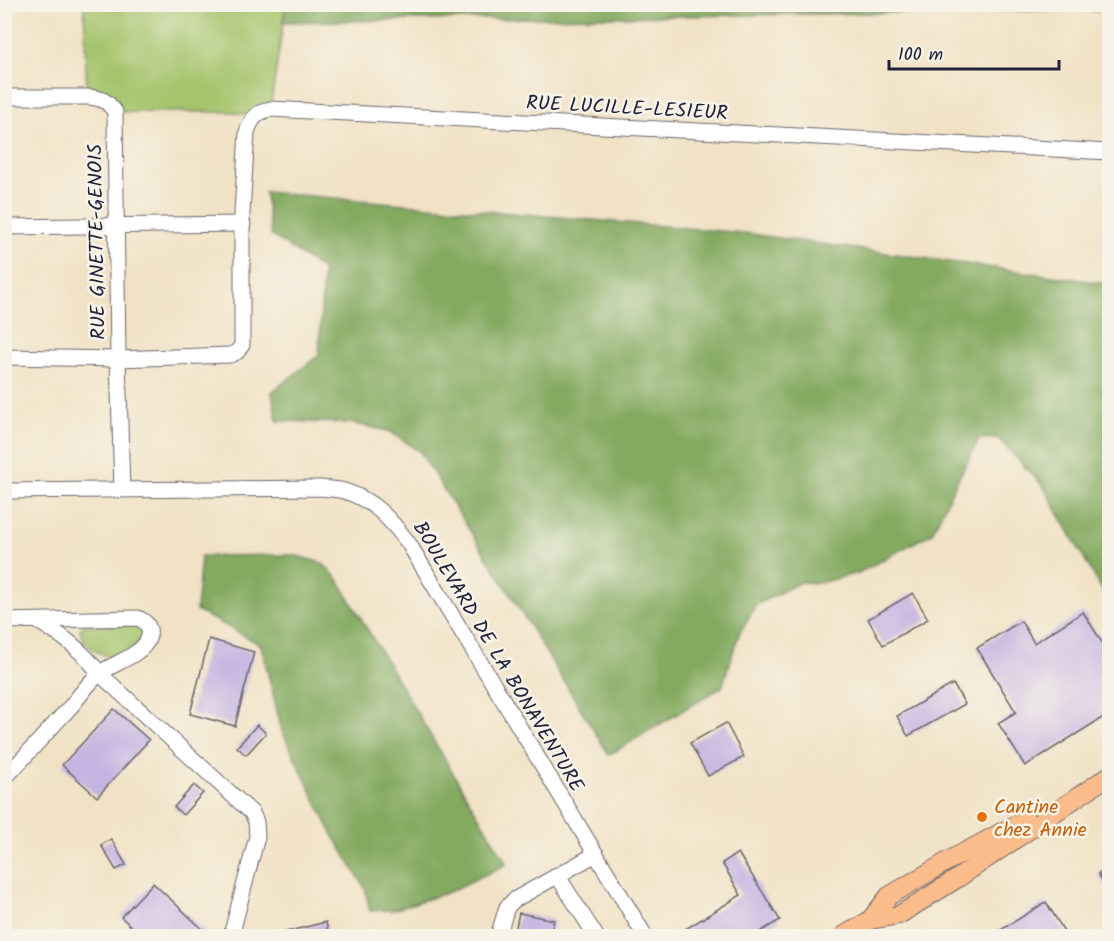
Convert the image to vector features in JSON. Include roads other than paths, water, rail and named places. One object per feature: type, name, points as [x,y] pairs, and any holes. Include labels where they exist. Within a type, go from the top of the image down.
[{"type":"main road","points":[[843,936],[870,920],[889,896],[948,861],[1107,776]]},
{"type":"street","name":"RUE GINETTE-GENOIS","points":[[4,97],[100,98],[109,103],[115,112],[118,359],[123,489]]},
{"type":"street","name":"RUE LUCILLE-LESIEUR","points":[[118,359],[230,355],[237,352],[242,345],[242,213],[247,132],[255,116],[270,109],[1110,152]]},
{"type":"street","points":[[4,227],[243,224]]},
{"type":"street","points":[[4,357],[118,359]]},
{"type":"street","name":"BOULEVARD DE LA BONAVENTURE","points":[[4,491],[320,488],[344,491],[378,509],[395,524],[409,544],[645,936]]},
{"type":"street","points":[[4,621],[137,618],[148,625],[150,633],[148,641],[132,655],[100,674],[4,779]]},
{"type":"street","points":[[36,621],[52,629],[69,642],[91,662],[100,674],[252,813],[256,822],[257,837],[231,936]]},
{"type":"street","points":[[498,936],[507,907],[514,900],[596,854]]},
{"type":"street","points":[[557,875],[597,936]]},
{"type":"place","name":"Cantine chez Annie","points":[[982,817]]}]
